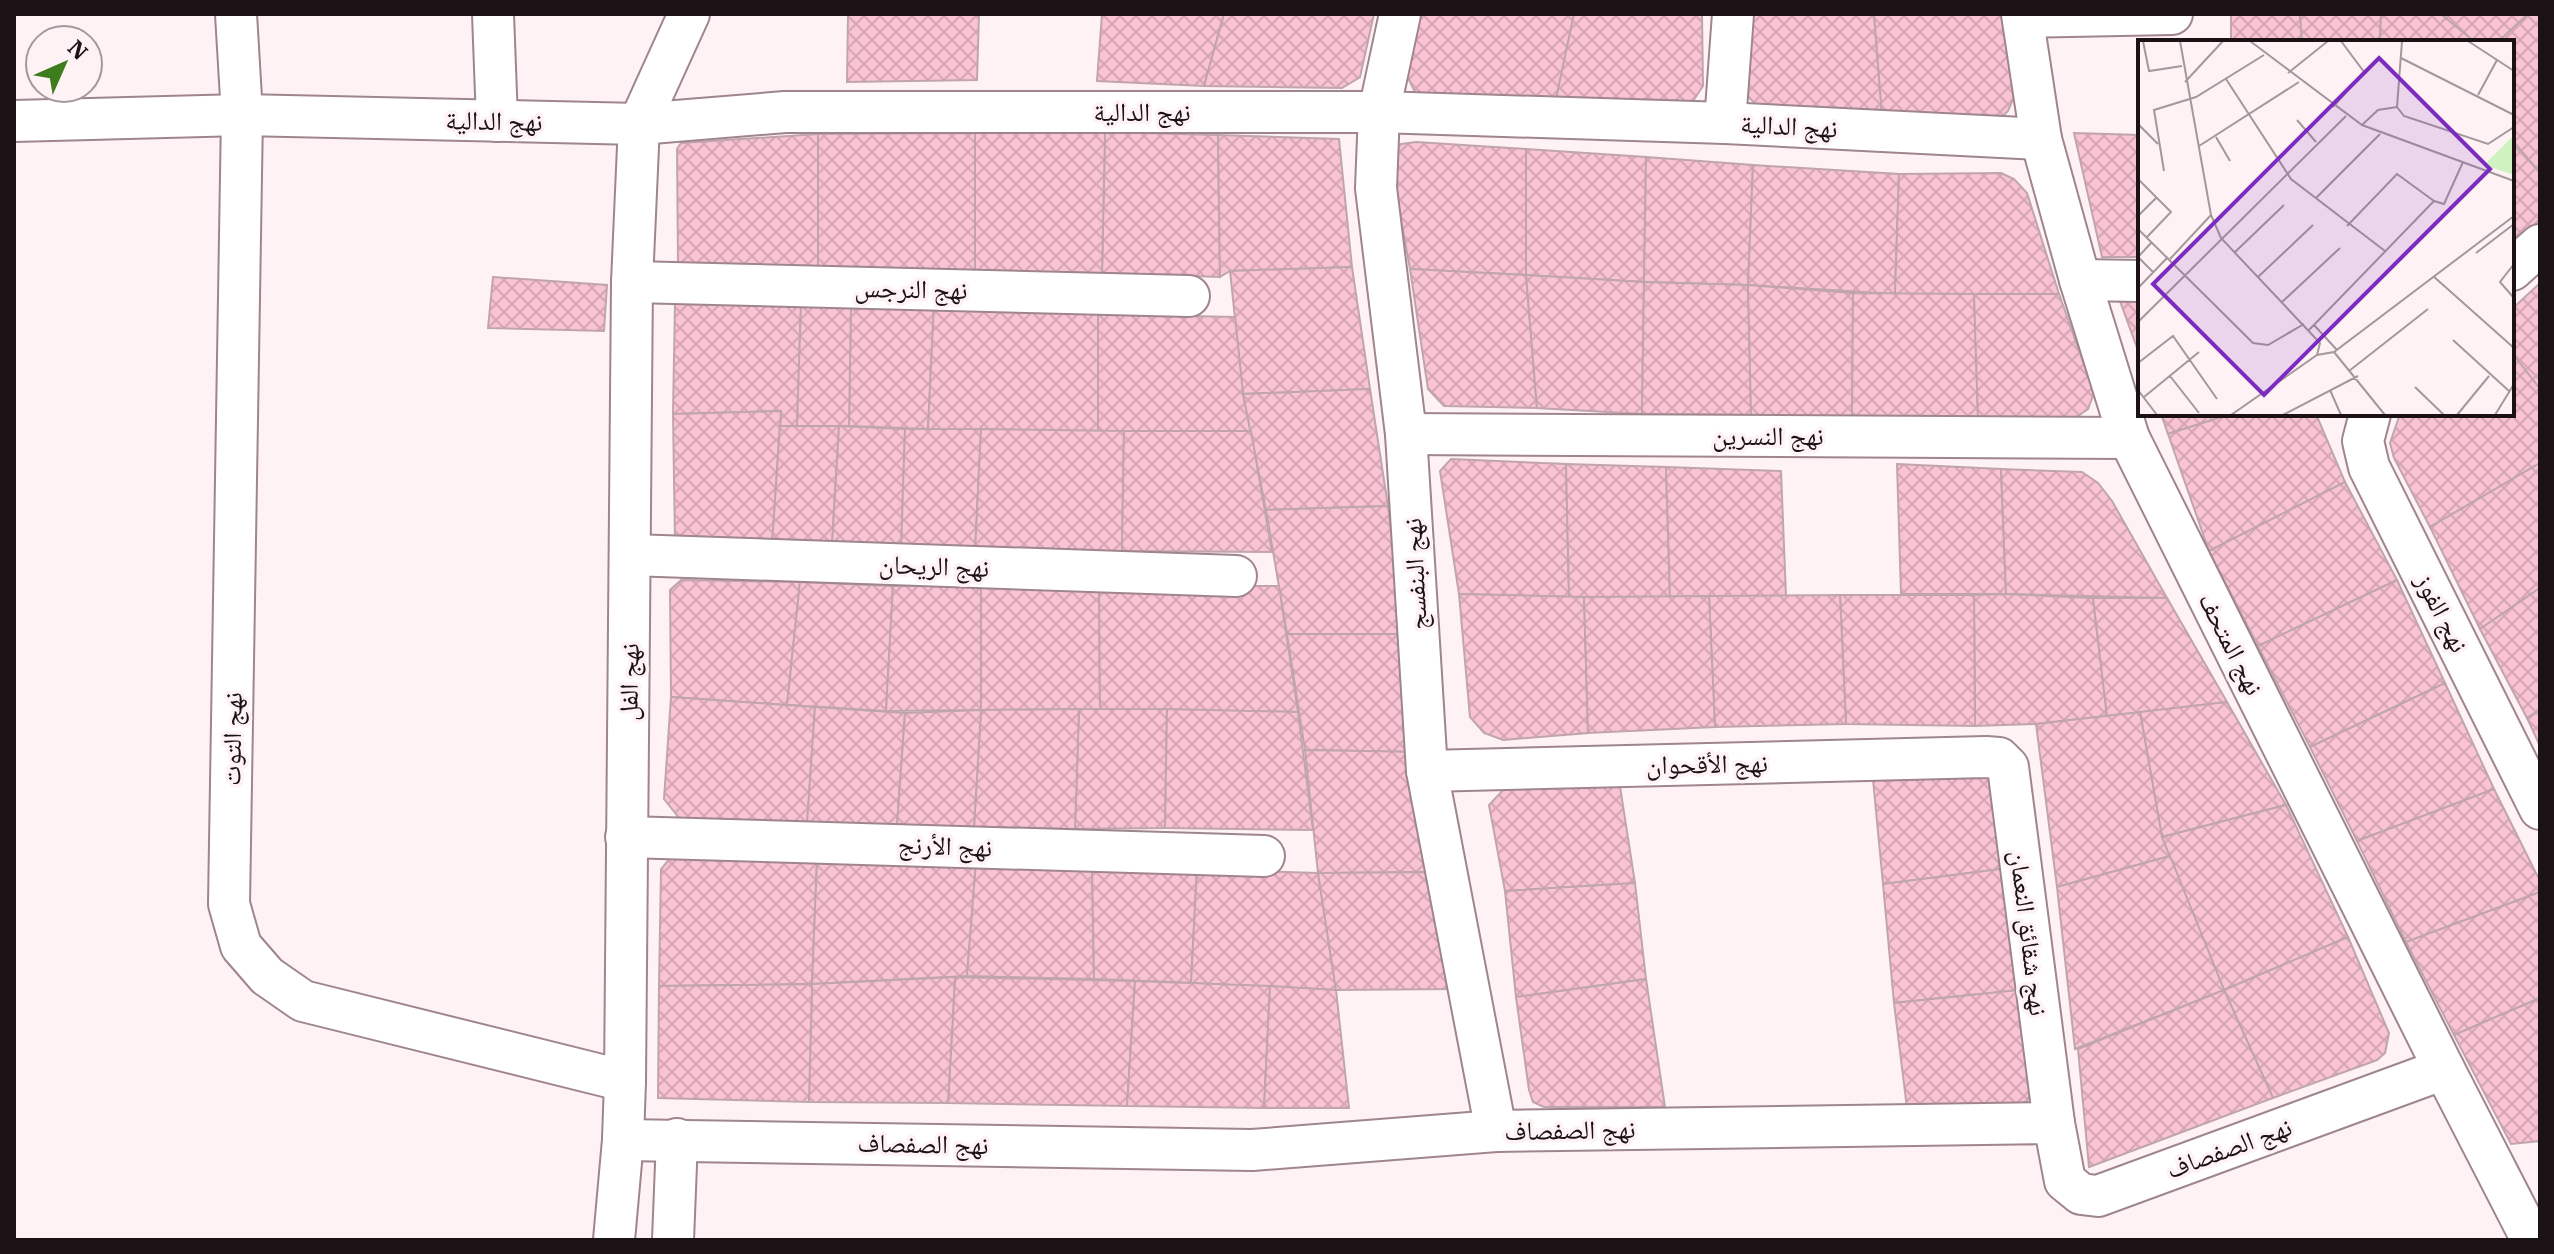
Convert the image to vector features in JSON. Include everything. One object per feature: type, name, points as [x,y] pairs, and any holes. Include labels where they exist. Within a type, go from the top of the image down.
[{"type":"street","name":"نهج التوت","points":[[236,14],[242,115],[229,904],[241,946],[267,976],[303,1001],[625,1081]]},
{"type":"street","points":[[493,14],[497,121]]},
{"type":"street","points":[[639,124],[689,14]]},
{"type":"street","name":"نهج البنفسج","points":[[1400,14],[1379,112],[1376,188],[1406,434],[1427,771],[1496,1131]]},
{"type":"street","points":[[1725,123],[1733,14]]},
{"type":"street","points":[[2022,16],[2172,14]]},
{"type":"street","name":"نهج المتحف","points":[[2022,16],[2041,139],[2129,438],[2532,1240]]},
{"type":"street","name":"نهج الدالية","points":[[14,121],[242,115],[639,124],[785,112],[1379,112],[1725,123],[2041,139]]},
{"type":"street","name":"نهج الفل","points":[[614,1240],[625,1081],[632,282],[639,124]]},
{"type":"street","points":[[2514,268],[2540,245]]},
{"type":"street","points":[[2080,280],[2138,281]]},
{"type":"street","name":"نهج النرجس","points":[[632,282],[1189,296]]},
{"type":"street","name":"نهج الفوز","points":[[2369,416],[2363,441],[2369,467],[2540,809]]},
{"type":"street","name":"نهج النسرين","points":[[1406,434],[2129,438]]},
{"type":"street","name":"نهج الريحان","points":[[631,555],[1236,576]]},
{"type":"street","name":"نهج الأقحوان","points":[[1427,771],[1986,757]]},
{"type":"street","name":"نهج شقائق النعمان","points":[[1986,757],[1999,758],[2008,767],[2054,1123]]},
{"type":"street","name":"نهج الأرنج","points":[[626,837],[1264,856]]},
{"type":"street","name":"نهج الصفصاف","points":[[623,1140],[1252,1150],[1496,1131],[2054,1123],[2065,1181],[2081,1194],[2098,1196],[2444,1069]]},
{"type":"street","points":[[673,1240],[677,1139]]},
{"type":"building","points":[[848,14],[979,14],[977,80],[847,82]]},
{"type":"building","points":[[1102,14],[1224,14],[1204,86],[1097,81]]},
{"type":"building","points":[[1224,14],[1374,14],[1360,77],[1342,88],[1204,86]]},
{"type":"building","points":[[1419,14],[1574,14],[1555,104],[1417,96],[1406,74]]},
{"type":"building","points":[[1574,14],[1702,14],[1703,86],[1691,104],[1555,104]]},
{"type":"building","points":[[1746,14],[1874,14],[1882,115],[1757,106],[1746,94]]},
{"type":"building","points":[[1874,14],[2001,14],[2014,97],[2008,111],[1998,121],[1882,115]]},
{"type":"building","points":[[2231,14],[2300,14],[2302,40],[2231,40]]},
{"type":"building","points":[[2300,14],[2381,14],[2380,40],[2302,40]]},
{"type":"building","points":[[2381,14],[2441,14],[2473,40],[2380,40]]},
{"type":"building","points":[[2441,14],[2528,14],[2500,40],[2473,40]]},
{"type":"building","points":[[2528,14],[2540,14],[2540,173],[2514,142],[2514,40],[2500,40]]},
{"type":"building","points":[[1105,132],[1218,135],[1220,277],[1102,273]]},
{"type":"building","points":[[1105,132],[1102,273],[975,271],[975,133]]},
{"type":"building","points":[[975,133],[975,271],[818,269],[818,134]]},
{"type":"building","points":[[2074,133],[2138,135],[2138,257],[2102,257]]},
{"type":"building","points":[[818,134],[818,269],[678,264],[677,149],[681,143]]},
{"type":"building","points":[[1218,135],[1339,139],[1352,267],[1230,271],[1220,277]]},
{"type":"building","points":[[1416,142],[1526,149],[1526,275],[1410,269],[1390,158],[1401,144]]},
{"type":"building","points":[[2514,142],[2540,173],[2540,219],[2514,245]]},
{"type":"building","points":[[1526,149],[1646,157],[1644,282],[1526,275]]},
{"type":"building","points":[[1646,157],[1753,165],[1748,285],[1644,282]]},
{"type":"building","points":[[1753,165],[1899,174],[1895,294],[1748,285]]},
{"type":"building","points":[[2001,173],[2014,179],[2027,193],[2059,294],[1895,294],[1899,174]]},
{"type":"building","points":[[1352,267],[1370,389],[1243,394],[1230,271]]},
{"type":"building","points":[[1410,269],[1526,275],[1537,408],[1444,406],[1428,389]]},
{"type":"building","points":[[1526,275],[1644,282],[1642,414],[1537,408]]},
{"type":"building","points":[[493,277],[607,285],[604,331],[488,328]]},
{"type":"building","points":[[1644,282],[1748,285],[1751,415],[1642,414]]},
{"type":"building","points":[[2540,283],[2540,389],[2514,356],[2514,307]]},
{"type":"building","points":[[1748,285],[1853,293],[1852,418],[1751,415]]},
{"type":"building","points":[[1853,293],[1974,294],[1978,418],[1852,418]]},
{"type":"building","points":[[1974,294],[2059,294],[2094,393],[2088,409],[2075,418],[1978,418]]},
{"type":"building","points":[[2120,301],[2138,302],[2138,350]]},
{"type":"building","points":[[675,302],[801,305],[797,426],[780,426],[781,411],[673,414]]},
{"type":"building","points":[[851,304],[934,304],[928,429],[849,426]]},
{"type":"building","points":[[851,304],[849,426],[797,426],[801,305]]},
{"type":"building","points":[[934,304],[1098,314],[1098,431],[928,429]]},
{"type":"building","points":[[1098,314],[1235,317],[1243,394],[1251,431],[1098,431]]},
{"type":"building","points":[[2514,356],[2540,389],[2540,463],[2430,527],[2394,458],[2390,443],[2399,416],[2514,416]]},
{"type":"building","points":[[1370,389],[1388,506],[1266,510],[1243,394]]},
{"type":"building","points":[[781,411],[772,545],[675,541],[673,414]]},
{"type":"building","points":[[2162,416],[2225,416],[2168,434]]},
{"type":"building","points":[[2225,416],[2317,416],[2345,482],[2209,551],[2168,434]]},
{"type":"building","points":[[780,426],[839,426],[832,545],[772,545]]},
{"type":"building","points":[[839,426],[905,429],[901,550],[832,545]]},
{"type":"building","points":[[905,429],[981,429],[975,552],[901,550]]},
{"type":"building","points":[[981,429],[1124,431],[1122,551],[975,552]]},
{"type":"building","points":[[1124,431],[1251,431],[1272,552],[1122,551]]},
{"type":"building","points":[[1451,459],[1566,464],[1569,597],[1459,594],[1440,471]]},
{"type":"building","points":[[2540,463],[2540,588],[2480,629],[2430,527]]},
{"type":"building","points":[[1566,464],[1666,467],[1670,597],[1569,597]]},
{"type":"building","points":[[1897,464],[2001,469],[2006,594],[1901,594]]},
{"type":"building","points":[[1666,467],[1781,471],[1786,596],[1670,597]]},
{"type":"building","points":[[2001,469],[2082,472],[2098,483],[2112,501],[2167,598],[2006,594]]},
{"type":"building","points":[[2345,482],[2397,580],[2258,646],[2209,551]]},
{"type":"building","points":[[1388,506],[1403,634],[1287,634],[1266,510]]},
{"type":"building","points":[[681,580],[800,582],[787,705],[671,697],[670,590]]},
{"type":"building","points":[[2397,580],[2445,683],[2310,747],[2258,646]]},
{"type":"building","points":[[800,582],[893,586],[886,711],[787,705]]},
{"type":"building","points":[[981,585],[1099,586],[1100,709],[981,710]]},
{"type":"building","points":[[981,585],[981,710],[886,711],[893,586]]},
{"type":"building","points":[[1099,586],[1279,586],[1298,712],[1100,709]]},
{"type":"building","points":[[2540,588],[2540,710],[2527,718],[2480,629]]},
{"type":"building","points":[[1459,594],[1584,597],[1588,733],[1503,740],[1484,733],[1470,717]]},
{"type":"building","points":[[1840,595],[1974,595],[1975,726],[1846,724]]},
{"type":"building","points":[[1840,595],[1846,724],[1715,727],[1709,596]]},
{"type":"building","points":[[1974,595],[2093,598],[2107,716],[2036,724],[1975,726]]},
{"type":"building","points":[[1709,596],[1715,727],[1588,733],[1584,597]]},
{"type":"building","points":[[2093,598],[2167,598],[2227,702],[2107,716]]},
{"type":"building","points":[[1287,634],[1403,634],[1420,752],[1305,750]]},
{"type":"building","points":[[2445,683],[2494,789],[2357,841],[2310,747]]},
{"type":"building","points":[[671,697],[815,707],[807,824],[684,824],[664,799]]},
{"type":"building","points":[[2227,702],[2286,805],[2162,837],[2140,712]]},
{"type":"building","points":[[815,707],[905,713],[897,825],[807,824]]},
{"type":"building","points":[[1079,709],[1167,709],[1165,828],[1075,829]]},
{"type":"building","points":[[1079,709],[1075,829],[974,827],[981,710]]},
{"type":"building","points":[[1167,709],[1298,712],[1313,830],[1165,828]]},
{"type":"building","points":[[981,710],[974,827],[897,825],[905,713]]},
{"type":"building","points":[[2540,710],[2540,746],[2527,718]]},
{"type":"building","points":[[2140,712],[2162,837],[2170,856],[2057,887],[2036,724]]},
{"type":"building","points":[[1305,750],[1420,752],[1437,872],[1318,873]]},
{"type":"building","points":[[1982,765],[2002,784],[2008,868],[1883,884],[1872,769]]},
{"type":"building","points":[[1619,780],[1635,883],[1505,891],[1489,805],[1505,788]]},
{"type":"building","points":[[2494,789],[2540,881],[2540,892],[2406,942],[2357,841]]},
{"type":"building","points":[[2286,805],[2348,937],[2224,990],[2162,837]]},
{"type":"building","points":[[672,856],[817,861],[812,984],[659,986],[661,869]]},
{"type":"building","points":[[2170,856],[2224,990],[2075,1049],[2057,887]]},
{"type":"building","points":[[817,861],[976,862],[967,976],[812,984]]},
{"type":"building","points":[[976,862],[1092,866],[1094,979],[967,976]]},
{"type":"building","points":[[1092,866],[1197,869],[1191,983],[1094,979]]},
{"type":"building","points":[[2008,868],[2018,990],[1894,1003],[1883,884]]},
{"type":"building","points":[[1197,869],[1318,873],[1336,990],[1191,983]]},
{"type":"building","points":[[1437,872],[1453,989],[1336,990],[1318,873]]},
{"type":"building","points":[[1635,883],[1646,979],[1516,997],[1505,891]]},
{"type":"building","points":[[2540,892],[2540,998],[2454,1035],[2406,942]]},
{"type":"building","points":[[2348,937],[2389,1033],[2385,1053],[2377,1060],[2273,1098],[2224,990]]},
{"type":"building","points":[[955,977],[1135,981],[1127,1106],[948,1103]]},
{"type":"building","points":[[955,977],[948,1103],[809,1102],[812,984]]},
{"type":"building","points":[[1646,979],[1665,1107],[1544,1107],[1533,1102],[1516,997]]},
{"type":"building","points":[[1135,981],[1270,986],[1264,1108],[1127,1106]]},
{"type":"building","points":[[812,984],[809,1102],[658,1098],[659,986]]},
{"type":"building","points":[[1270,986],[1336,990],[1349,1108],[1264,1108]]},
{"type":"building","points":[[2018,990],[2034,1087],[2027,1101],[2010,1108],[1907,1108],[1894,1003]]},
{"type":"building","points":[[2224,990],[2273,1098],[2089,1167],[2078,1049]]},
{"type":"building","points":[[2540,998],[2540,1141],[2511,1144],[2454,1035]]}]
